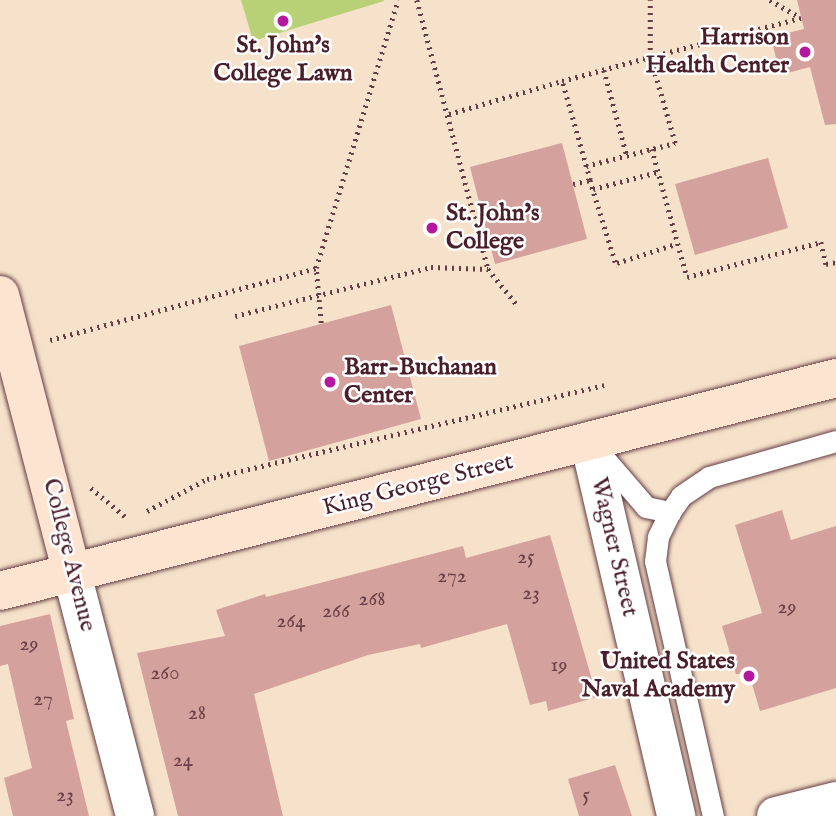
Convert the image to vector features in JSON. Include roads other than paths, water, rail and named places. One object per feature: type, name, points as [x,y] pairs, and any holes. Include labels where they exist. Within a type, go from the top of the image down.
[{"type":"main road","name":"College Avenue","points":[[0,295],[72,574]]},
{"type":"main road","name":"King George Street","points":[[0,591],[836,378]]},
{"type":"street","name":"Wagner Street","points":[[589,441],[676,816]]},
{"type":"street","name":"College Avenue","points":[[72,574],[135,816]]},
{"type":"street","points":[[776,816],[836,801]]},
{"type":"lane","points":[[589,441],[646,507],[670,512]]},
{"type":"lane","points":[[713,816],[655,561],[658,537],[681,496],[709,477],[836,441]]},
{"type":"place","name":"St. John's College Lawn","points":[[283,21]]},
{"type":"place","name":"Harrison Health Center","points":[[805,52]]},
{"type":"place","name":"St. John's College","points":[[432,228]]},
{"type":"place","name":"Barr-Buchanan Center","points":[[330,382]]},
{"type":"place","name":"United States Naval Academy","points":[[749,676]]}]
